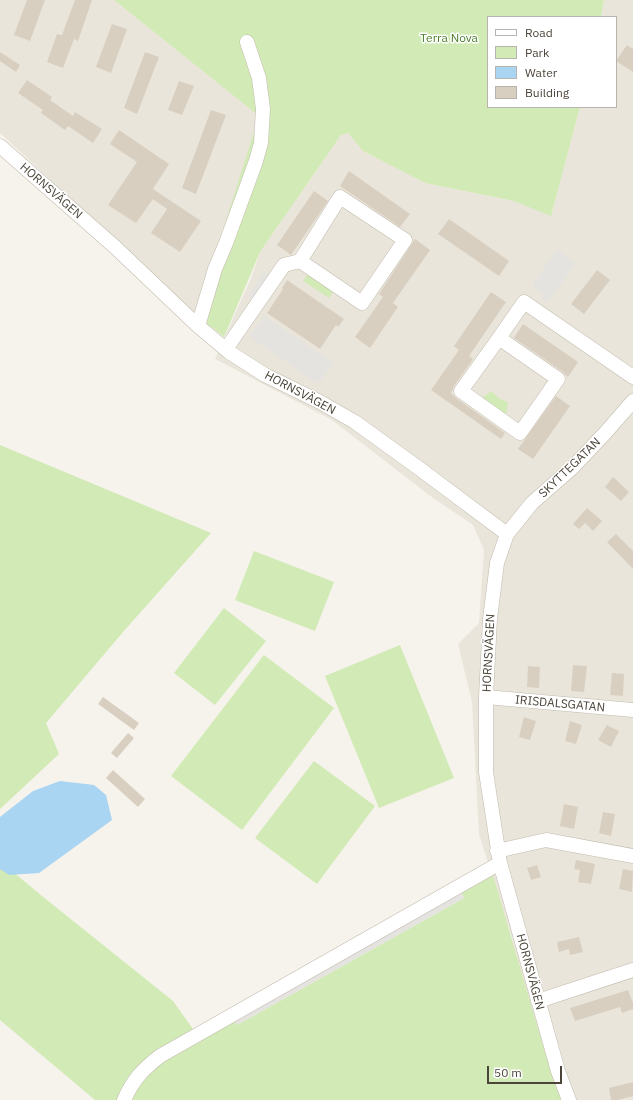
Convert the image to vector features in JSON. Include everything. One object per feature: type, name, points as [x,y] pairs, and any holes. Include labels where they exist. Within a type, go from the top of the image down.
[{"type":"street","points":[[198,326],[215,269],[232,228],[261,143],[263,109],[259,78],[246,42]]},
{"type":"street","name":"HORNSVÄGEN","points":[[0,146],[115,247],[198,326],[226,349],[265,375],[320,402],[355,422],[507,534],[497,563],[490,619],[486,697],[486,772],[499,857],[558,1071],[569,1100]]},
{"type":"street","points":[[226,349],[284,265],[300,261],[340,197],[405,240],[362,303],[300,261]]},
{"type":"street","points":[[499,338],[558,379],[520,433],[461,391],[524,302],[633,377]]},
{"type":"street","name":"SKYTTEGATAN","points":[[507,534],[532,503],[572,467],[606,432],[633,401]]},
{"type":"street","name":"IRISDALSGATAN","points":[[486,697],[633,710]]},
{"type":"street","points":[[124,1100],[130,1086],[137,1076],[160,1056],[499,857],[546,840],[633,856]]},
{"type":"street","points":[[538,1001],[633,970]]},
{"type":"shaded area","points":[[0,0],[114,0],[260,116],[196,315],[0,133]]},
{"type":"shaded area","points":[[604,0],[633,0],[633,1100],[561,1100],[541,1053],[512,938],[479,834],[472,702],[458,644],[479,623],[484,550],[473,525],[429,495],[332,420],[215,359],[251,278],[260,252],[341,135],[348,133],[363,151],[425,183],[514,201],[551,215],[580,108],[617,108],[617,16],[601,16]]},
{"type":"shaded area","points":[[557,250],[576,264],[547,302],[541,298],[544,294],[532,285]]},
{"type":"shaded area","points":[[264,272],[270,276],[254,301],[248,296]]},
{"type":"shaded area","points":[[264,316],[333,363],[318,384],[249,336]]},
{"type":"shaded area","points":[[461,892],[464,898],[237,1025],[234,1019]]},
{"type":"green space","name":"Terra Nova","points":[[114,0],[604,0],[601,16],[487,16],[487,108],[580,108],[551,216],[514,201],[425,183],[363,151],[348,133],[341,135],[260,252],[224,337],[196,315],[259,116]]},
{"type":"green space","points":[[309,272],[335,289],[329,298],[303,281]]},
{"type":"green space","points":[[491,391],[500,399],[508,402],[506,415],[482,398]]},
{"type":"green space","points":[[0,445],[211,533],[123,632],[46,723],[59,754],[0,809]]},
{"type":"green space","points":[[254,551],[334,582],[315,631],[235,600]]},
{"type":"green space","points":[[224,608],[266,641],[215,705],[174,673]]},
{"type":"green space","points":[[400,645],[454,778],[379,808],[325,676]]},
{"type":"green space","points":[[264,655],[334,708],[242,830],[171,776]]},
{"type":"green space","points":[[314,761],[375,806],[317,884],[255,838]]},
{"type":"green space","points":[[0,861],[173,1001],[200,1039],[234,1019],[237,1025],[464,898],[461,892],[493,875],[546,1056],[562,1100],[95,1100],[0,1020]]},
{"type":"water","points":[[60,781],[94,785],[106,795],[112,820],[39,873],[9,875],[0,869],[0,817],[33,791]]},
{"type":"building","points":[[27,0],[45,0],[30,41],[14,35]]},
{"type":"building","points":[[75,0],[92,0],[78,41],[74,39],[63,68],[47,62],[57,34],[62,35]]},
{"type":"building","points":[[112,24],[127,29],[111,73],[96,67]]},
{"type":"building","points":[[627,45],[633,49],[633,72],[617,62]]},
{"type":"building","points":[[0,52],[20,65],[16,72],[0,61]]},
{"type":"building","points":[[145,52],[159,57],[137,114],[124,108]]},
{"type":"building","points":[[27,80],[52,97],[50,100],[73,116],[75,112],[102,129],[93,143],[68,126],[65,130],[41,113],[43,110],[18,93]]},
{"type":"building","points":[[179,81],[194,86],[182,115],[168,110]]},
{"type":"building","points":[[211,110],[226,115],[196,194],[182,188]]},
{"type":"building","points":[[119,130],[169,164],[153,189],[201,221],[180,252],[151,233],[167,209],[153,199],[136,223],[108,205],[137,162],[110,144]]},
{"type":"building","points":[[349,171],[410,214],[400,227],[340,186]]},
{"type":"building","points":[[314,191],[328,201],[291,255],[277,245]]},
{"type":"building","points":[[449,219],[509,261],[499,276],[438,234]]},
{"type":"building","points":[[415,239],[430,250],[393,303],[398,307],[370,348],[355,337],[383,297],[379,294]]},
{"type":"building","points":[[597,270],[610,280],[584,314],[571,304]]},
{"type":"building","points":[[287,280],[344,319],[338,327],[336,325],[320,349],[267,313],[283,289],[282,288]]},
{"type":"building","points":[[491,292],[506,302],[469,356],[473,359],[454,386],[451,393],[505,433],[501,439],[431,390],[459,350],[454,346]]},
{"type":"building","points":[[523,324],[578,362],[568,377],[514,338]]},
{"type":"building","points":[[556,396],[570,406],[533,459],[518,449]]},
{"type":"building","points":[[613,477],[629,492],[621,501],[605,487]]},
{"type":"building","points":[[587,508],[602,521],[593,531],[585,523],[579,529],[573,524]]},
{"type":"building","points":[[616,534],[633,551],[633,569],[607,542]]},
{"type":"building","points":[[573,665],[587,666],[584,692],[571,691]]},
{"type":"building","points":[[528,666],[540,667],[539,688],[527,687]]},
{"type":"building","points":[[612,673],[624,674],[623,696],[610,695]]},
{"type":"building","points":[[103,697],[139,723],[134,730],[98,704]]},
{"type":"building","points":[[524,717],[536,721],[530,740],[519,737]]},
{"type":"building","points":[[570,721],[582,725],[576,744],[565,741]]},
{"type":"building","points":[[607,725],[619,731],[611,747],[598,740]]},
{"type":"building","points":[[128,733],[134,738],[117,758],[111,753]]},
{"type":"building","points":[[113,770],[145,799],[138,807],[106,778]]},
{"type":"building","points":[[564,804],[578,807],[574,829],[560,826]]},
{"type":"building","points":[[603,812],[615,814],[611,836],[599,833]]},
{"type":"building","points":[[576,860],[595,864],[591,884],[578,882],[580,870],[574,869]]},
{"type":"building","points":[[537,865],[541,877],[531,880],[527,868]]},
{"type":"building","points":[[623,869],[633,871],[632,892],[619,889]]},
{"type":"building","points":[[579,937],[583,952],[570,955],[569,949],[559,952],[557,942]]},
{"type":"building","points":[[628,990],[633,1003],[633,1009],[622,1013],[620,1007],[575,1021],[570,1008]]},
{"type":"building","points":[[633,1082],[633,1096],[618,1100],[611,1100],[609,1088]]}]
